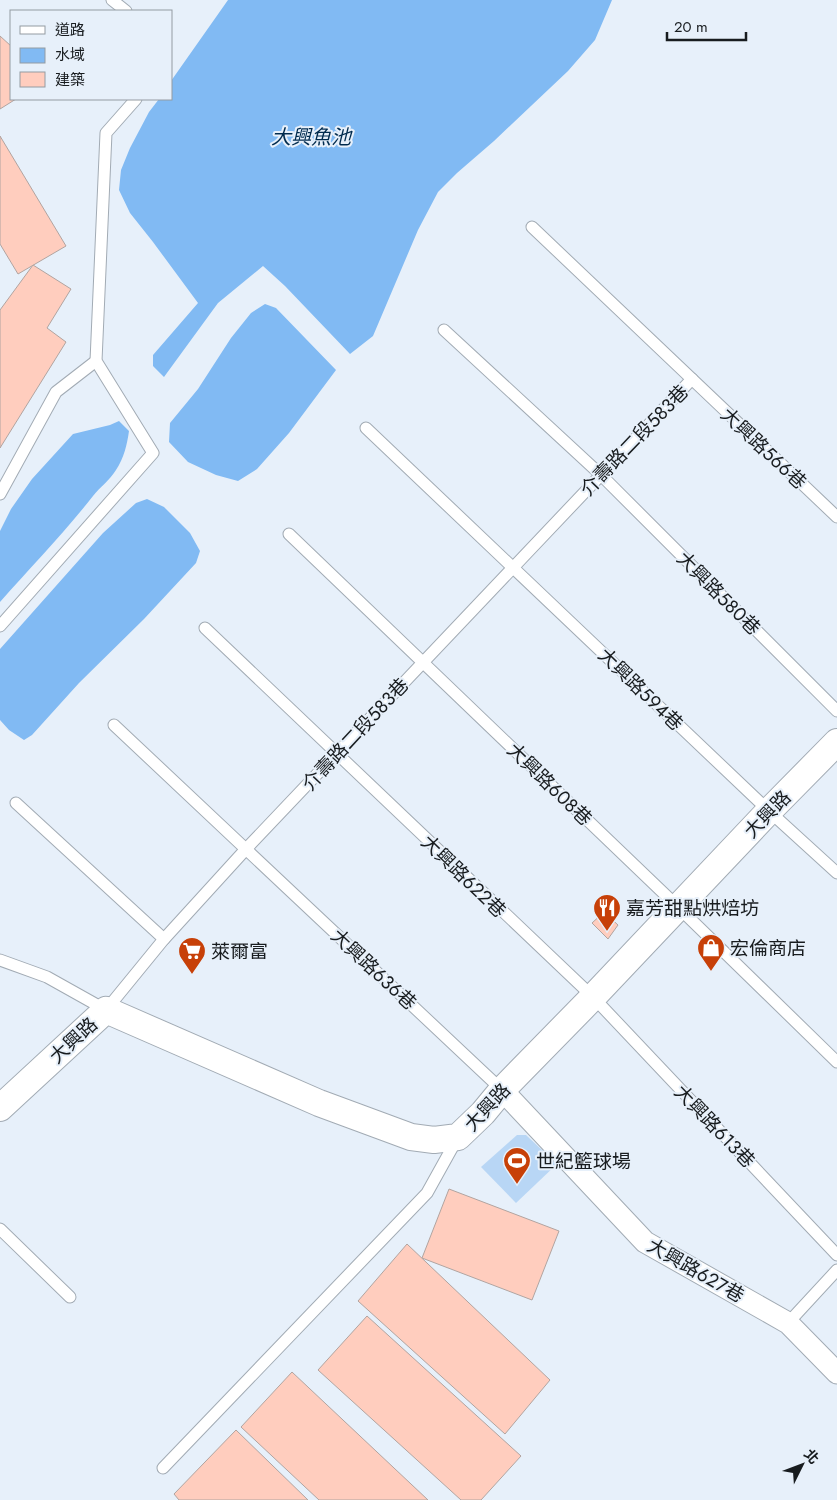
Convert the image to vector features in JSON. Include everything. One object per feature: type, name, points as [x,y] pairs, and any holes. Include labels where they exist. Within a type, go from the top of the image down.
[{"type":"street","name":"大興路","points":[[0,1108],[106,1010],[319,1103],[411,1137],[434,1140],[458,1138],[837,742]]},
{"type":"street","name":"大興路627巷","points":[[502,1090],[645,1242],[788,1323],[837,1373]]},
{"type":"lane","points":[[112,0],[126,10]]},
{"type":"lane","points":[[0,626],[152,453],[96,361],[106,133],[135,100]]},
{"type":"lane","name":"大興路566巷","points":[[532,227],[837,517]]},
{"type":"lane","name":"大興路580巷","points":[[444,330],[601,476],[837,711]]},
{"type":"lane","points":[[0,494],[56,392],[96,361]]},
{"type":"lane","name":"介壽路二段583巷","points":[[106,1010],[164,940],[246,849],[692,379]]},
{"type":"lane","name":"大興路594巷","points":[[366,428],[769,811],[837,873]]},
{"type":"lane","name":"大興路608巷","points":[[290,534],[678,906],[837,1062]]},
{"type":"lane","name":"大興路622巷","points":[[205,628],[592,997]]},
{"type":"lane","name":"大興路636巷","points":[[114,725],[502,1090]]},
{"type":"lane","points":[[16,803],[164,940]]},
{"type":"lane","points":[[0,960],[47,977],[106,1010]]},
{"type":"lane","name":"大興路613巷","points":[[592,997],[837,1255]]},
{"type":"lane","points":[[163,1468],[426,1193],[458,1138]]},
{"type":"lane","points":[[0,1229],[70,1297]]},
{"type":"lane","points":[[788,1323],[837,1270]]},
{"type":"shaded area","name":"世紀籃球場","points":[[517,1135],[526,1135],[557,1164],[516,1203],[481,1167]]},
{"type":"water","name":"大興魚池","points":[[228,0],[612,0],[595,40],[568,71],[438,192],[418,230],[373,336],[350,354],[285,286],[263,266],[218,303],[164,377],[153,366],[153,355],[198,303],[130,213],[119,190],[121,170],[149,112],[158,100],[172,100],[172,80]]},
{"type":"water","points":[[265,304],[276,308],[336,370],[289,433],[257,469],[238,481],[216,475],[188,462],[169,442],[170,423],[198,389],[231,338],[251,313]]},
{"type":"water","points":[[119,421],[129,431],[125,451],[116,470],[0,602],[0,531],[11,509],[32,479],[73,434]]},
{"type":"water","points":[[147,499],[164,507],[190,533],[200,551],[196,563],[144,619],[79,683],[32,735],[24,740],[9,730],[0,720],[0,649],[103,533],[136,503]]},
{"type":"building","points":[[0,36],[10,45],[10,100],[14,100],[0,109]]},
{"type":"building","points":[[0,136],[66,246],[18,274],[0,244]]},
{"type":"building","points":[[33,265],[71,289],[47,328],[66,342],[0,448],[0,310]]},
{"type":"building","name":"嘉芳甜點烘焙坊","points":[[604,912],[618,925],[608,939],[592,923]]},
{"type":"building","points":[[449,1189],[559,1231],[532,1300],[422,1258]]},
{"type":"building","points":[[407,1244],[550,1380],[505,1434],[358,1301]]},
{"type":"building","points":[[367,1316],[521,1456],[481,1500],[461,1500],[318,1370]]},
{"type":"building","points":[[292,1372],[428,1500],[319,1500],[241,1427]]},
{"type":"building","points":[[236,1430],[308,1500],[179,1500],[174,1494]]},
{"type":"place","name":"嘉芳甜點烘焙坊","points":[[607,932]]},
{"type":"place","name":"宏倫商店","points":[[711,972]]},
{"type":"place","name":"萊爾富","points":[[192,975]]},
{"type":"place","name":"世紀籃球場","points":[[517,1185]]}]
